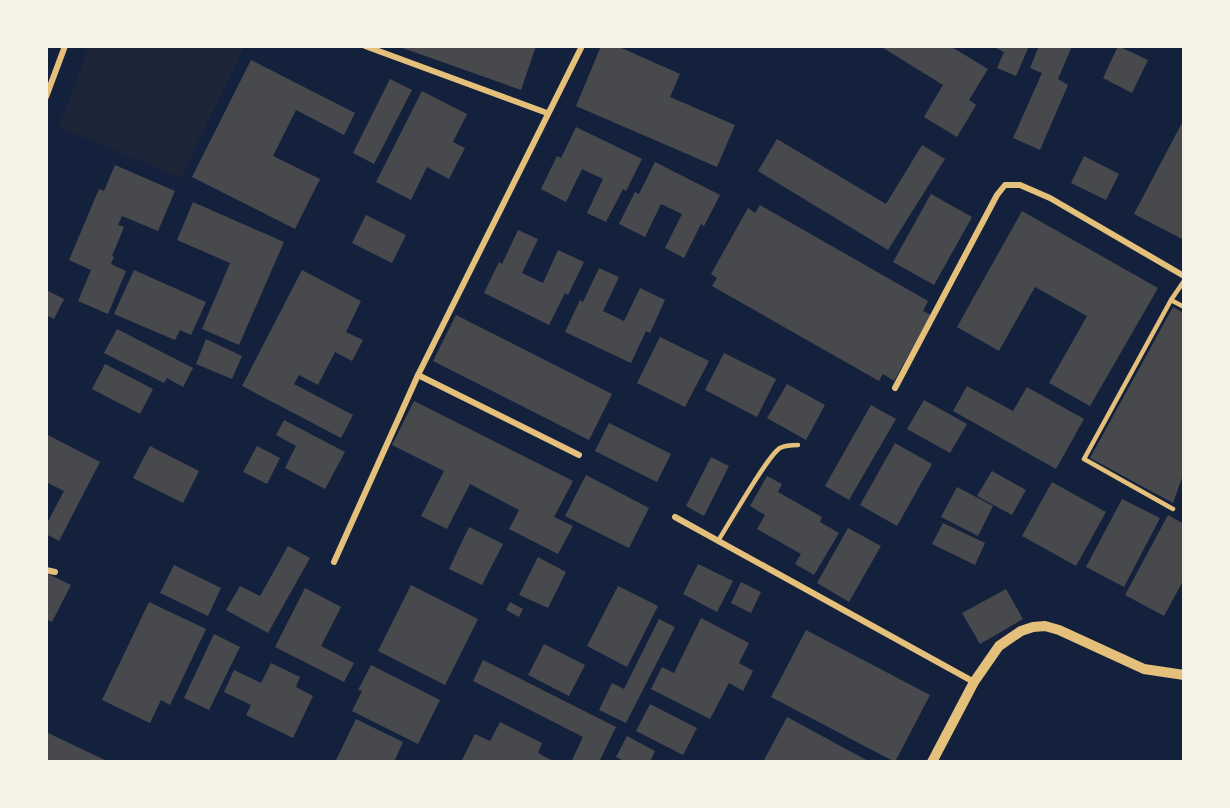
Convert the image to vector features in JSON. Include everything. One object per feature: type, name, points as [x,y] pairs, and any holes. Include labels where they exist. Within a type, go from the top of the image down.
[{"type":"street","points":[[46,97],[65,46]]},
{"type":"street","points":[[365,46],[547,113]]},
{"type":"street","points":[[334,562],[418,375],[582,46]]},
{"type":"street","points":[[895,388],[997,195],[1005,185],[1020,185],[1050,198],[1184,276]]},
{"type":"street","points":[[418,375],[579,455]]},
{"type":"street","points":[[675,517],[974,682]]},
{"type":"street","points":[[46,570],[56,572]]},
{"type":"street","points":[[932,762],[974,682],[999,646],[1021,631],[1045,626],[1059,630],[1144,669],[1184,675]]},
{"type":"lane","points":[[1173,509],[1084,459],[1184,281]]},
{"type":"lane","points":[[1172,300],[1183,309]]},
{"type":"lane","points":[[718,541],[768,462],[779,449],[790,445],[798,446]]},
{"type":"shaded area","points":[[89,47],[244,47],[181,178],[59,127]]},
{"type":"building","points":[[397,46],[536,46],[521,90]]},
{"type":"building","points":[[601,46],[617,46],[680,74],[670,97],[735,125],[717,167],[576,106]]},
{"type":"building","points":[[880,46],[950,46],[988,69],[969,100],[976,105],[957,137],[924,117],[943,85]]},
{"type":"building","points":[[992,46],[1029,46],[1016,76],[997,68],[1004,52]]},
{"type":"building","points":[[1039,46],[1072,46],[1058,79],[1068,85],[1040,150],[1013,138],[1042,73],[1030,68]]},
{"type":"building","points":[[1118,46],[1148,60],[1132,93],[1103,78]]},
{"type":"building","points":[[251,60],[355,113],[344,135],[296,110],[273,156],[320,179],[295,229],[192,177]]},
{"type":"building","points":[[390,79],[412,90],[374,164],[353,153]]},
{"type":"building","points":[[422,91],[467,114],[453,142],[465,148],[449,179],[427,167],[411,200],[376,182]]},
{"type":"building","points":[[1184,119],[1184,240],[1134,214]]},
{"type":"building","points":[[576,127],[642,159],[626,191],[623,189],[606,222],[587,213],[603,179],[582,169],[566,202],[541,189],[557,156],[561,158]]},
{"type":"building","points":[[777,139],[886,204],[922,145],[945,159],[888,250],[758,171]]},
{"type":"building","points":[[1084,156],[1119,174],[1106,200],[1071,183]]},
{"type":"building","points":[[655,162],[720,195],[704,226],[701,224],[684,258],[665,248],[682,214],[661,204],[645,237],[619,224],[635,192],[639,194]]},
{"type":"building","points":[[115,165],[175,191],[158,231],[122,216],[118,225],[124,227],[111,264],[126,271],[108,314],[78,301],[91,270],[69,260],[99,189],[104,191]]},
{"type":"building","points":[[931,194],[972,217],[934,285],[893,262]]},
{"type":"building","points":[[193,202],[284,242],[239,345],[202,329],[230,263],[177,240]]},
{"type":"building","points":[[760,205],[928,301],[923,311],[931,315],[894,381],[883,374],[879,381],[712,286],[717,278],[711,274],[748,208],[755,213]]},
{"type":"building","points":[[1022,211],[1158,288],[1090,406],[1049,383],[1087,316],[1035,287],[999,351],[957,327]]},
{"type":"building","points":[[366,215],[406,235],[392,263],[352,243]]},
{"type":"building","points":[[518,230],[538,239],[522,273],[543,283],[558,250],[584,262],[568,295],[565,293],[549,325],[484,293],[499,262],[502,264]]},
{"type":"building","points":[[599,268],[619,277],[603,311],[624,321],[640,288],[665,300],[650,333],[646,331],[631,363],[565,332],[580,300],[583,302]]},
{"type":"building","points":[[134,270],[206,302],[191,335],[180,330],[175,340],[114,314]]},
{"type":"building","points":[[302,270],[361,301],[346,332],[363,340],[352,361],[335,352],[318,385],[299,375],[294,384],[353,415],[341,438],[242,386]]},
{"type":"building","points":[[46,290],[64,299],[54,319],[46,315]]},
{"type":"building","points":[[1173,307],[1184,313],[1184,472],[1173,503],[1090,458]]},
{"type":"building","points":[[456,315],[612,394],[589,440],[433,361]]},
{"type":"building","points":[[117,329],[193,368],[183,387],[167,378],[164,383],[104,353]]},
{"type":"building","points":[[660,337],[709,361],[685,407],[637,383]]},
{"type":"building","points":[[206,339],[242,356],[232,379],[196,364]]},
{"type":"building","points":[[724,353],[776,379],[757,417],[705,390]]},
{"type":"building","points":[[105,364],[153,389],[140,414],[92,389]]},
{"type":"building","points":[[787,384],[825,405],[806,440],[767,418]]},
{"type":"building","points":[[967,386],[1013,411],[1027,387],[1084,419],[1056,469],[953,411]]},
{"type":"building","points":[[924,400],[967,424],[950,453],[907,429]]},
{"type":"building","points":[[414,401],[573,481],[554,517],[573,526],[558,554],[509,529],[519,510],[470,484],[447,529],[421,516],[444,471],[392,445]]},
{"type":"building","points":[[871,405],[896,419],[849,500],[825,486]]},
{"type":"building","points":[[284,420],[345,452],[325,489],[285,468],[296,446],[276,435]]},
{"type":"building","points":[[609,423],[671,454],[657,482],[595,451]]},
{"type":"building","points":[[46,434],[100,462],[59,541],[46,534],[46,525],[64,491],[46,482]]},
{"type":"building","points":[[895,443],[932,464],[897,526],[860,505]]},
{"type":"building","points":[[150,446],[199,471],[183,503],[133,478]]},
{"type":"building","points":[[257,446],[280,458],[267,484],[243,472]]},
{"type":"building","points":[[711,457],[729,466],[704,516],[686,506]]},
{"type":"building","points":[[992,471],[1026,490],[1012,515],[977,496]]},
{"type":"building","points":[[586,475],[649,508],[629,548],[565,516]]},
{"type":"building","points":[[767,476],[782,484],[778,492],[822,517],[820,522],[839,533],[814,575],[795,564],[801,554],[757,529],[765,515],[750,506]]},
{"type":"building","points":[[1052,482],[1106,512],[1076,566],[1022,536]]},
{"type":"building","points":[[957,487],[993,506],[978,536],[941,517]]},
{"type":"building","points":[[1122,499],[1160,518],[1124,587],[1086,567]]},
{"type":"building","points":[[1168,515],[1184,524],[1184,579],[1164,616],[1125,595]]},
{"type":"building","points":[[943,523],[985,543],[975,565],[932,544]]},
{"type":"building","points":[[469,527],[503,544],[482,585],[449,569]]},
{"type":"building","points":[[848,528],[881,546],[849,602],[817,583]]},
{"type":"building","points":[[288,546],[310,558],[268,633],[226,610],[240,586],[260,596]]},
{"type":"building","points":[[538,557],[566,572],[548,608],[519,595]]},
{"type":"building","points":[[698,564],[733,581],[717,612],[683,594]]},
{"type":"building","points":[[174,565],[221,588],[208,616],[160,593]]},
{"type":"building","points":[[46,573],[71,585],[52,622],[46,619]]},
{"type":"building","points":[[741,582],[761,592],[751,613],[731,603]]},
{"type":"building","points":[[411,585],[478,619],[445,685],[378,651]]},
{"type":"building","points":[[618,586],[658,606],[627,667],[587,646]]},
{"type":"building","points":[[305,588],[341,607],[321,646],[354,663],[344,682],[275,647]]},
{"type":"building","points":[[1006,589],[1023,619],[980,644],[962,613]]},
{"type":"building","points":[[149,602],[206,629],[170,705],[161,700],[150,723],[102,700]]},
{"type":"building","points":[[510,602],[523,609],[519,617],[506,610]]},
{"type":"building","points":[[701,618],[749,643],[739,663],[753,671],[743,691],[729,683],[710,719],[651,689],[662,667],[674,673]]},
{"type":"building","points":[[659,619],[675,627],[626,723],[599,710],[612,683],[624,689]]},
{"type":"building","points":[[806,630],[930,695],[895,762],[771,697]]},
{"type":"building","points":[[214,634],[240,647],[209,710],[184,698]]},
{"type":"building","points":[[544,644],[585,665],[569,696],[528,675]]},
{"type":"building","points":[[483,660],[616,727],[599,762],[571,762],[583,737],[473,681]]},
{"type":"building","points":[[271,663],[300,677],[296,687],[313,696],[293,738],[246,715],[251,705],[224,692],[234,670],[261,683]]},
{"type":"building","points":[[371,665],[440,700],[418,744],[352,711],[362,691],[358,690]]},
{"type":"building","points":[[650,704],[697,728],[683,755],[636,731]]},
{"type":"building","points":[[787,717],[870,762],[763,762]]},
{"type":"building","points":[[356,719],[403,742],[394,762],[340,762],[336,760]]},
{"type":"building","points":[[500,722],[542,743],[538,753],[555,762],[461,762],[475,734],[490,741]]},
{"type":"building","points":[[46,732],[109,762],[46,762]]},
{"type":"building","points":[[627,736],[655,751],[650,762],[626,762],[616,757]]}]
